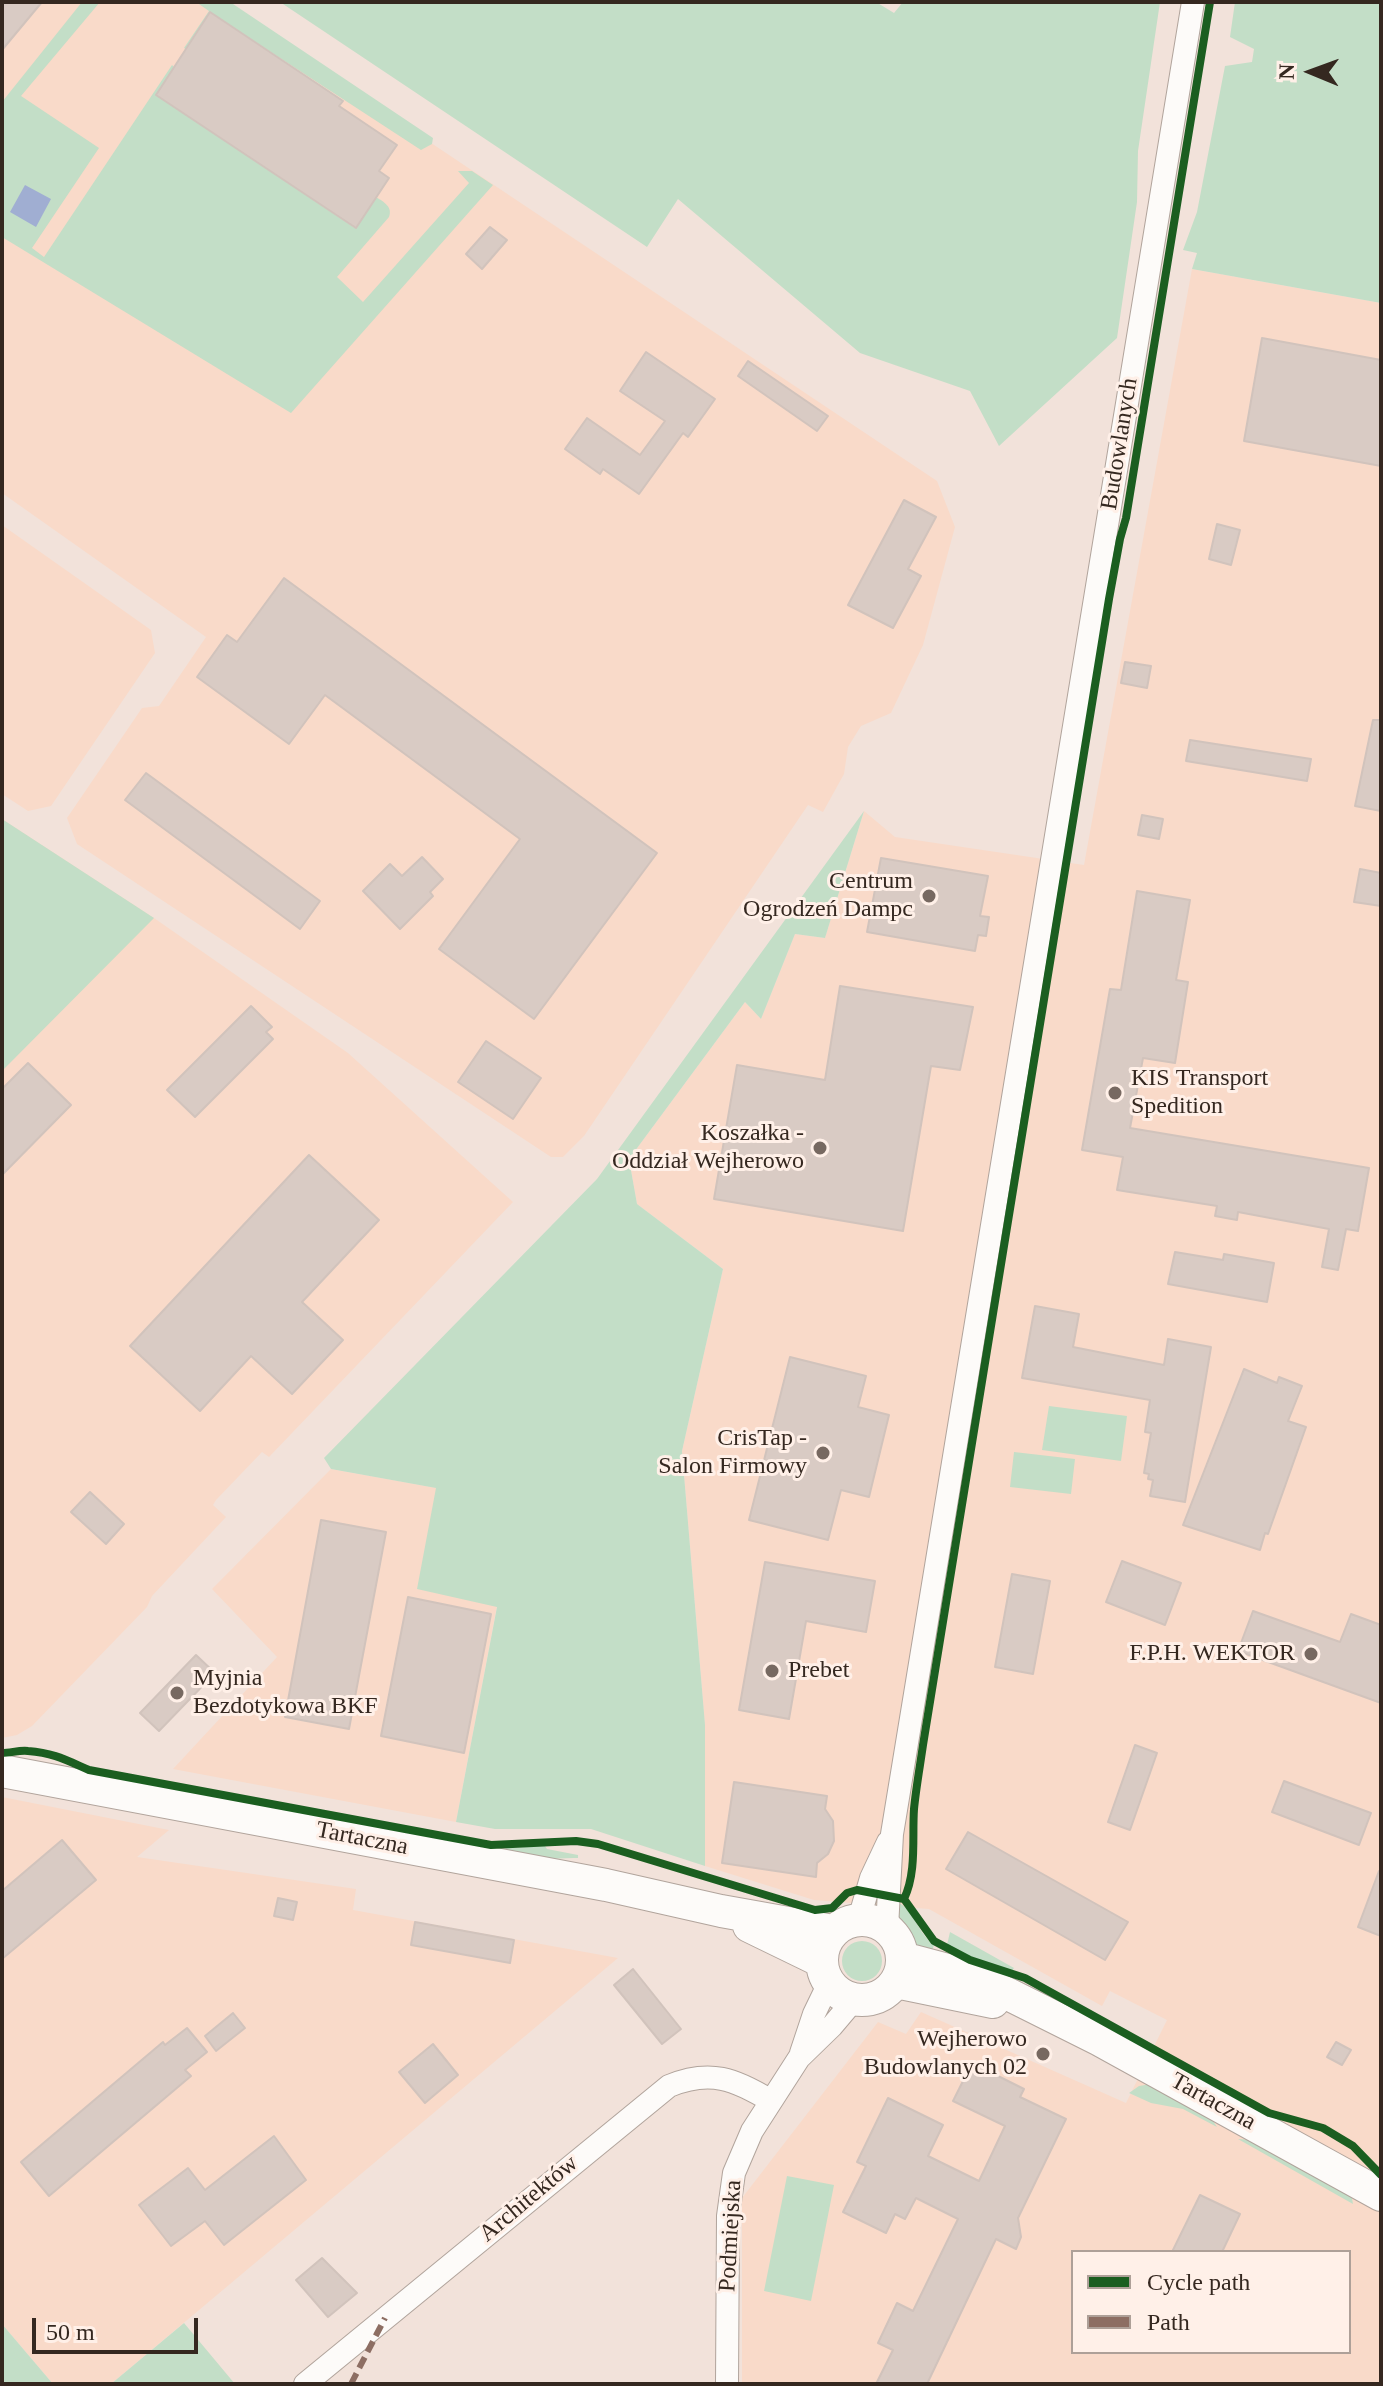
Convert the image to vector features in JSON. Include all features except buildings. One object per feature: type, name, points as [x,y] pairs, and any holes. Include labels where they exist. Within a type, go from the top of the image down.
[{"type":"street","name":"Budowlanych","points":[[847,1954],[892,1834],[1193,2]]},
{"type":"street","name":"Tartaczna","points":[[2,1771],[606,1885],[721,1911],[847,1954]]},
{"type":"street","points":[[898,1941],[899,1970],[885,1993],[870,2000],[847,1954],[898,1941]]},
{"type":"street","name":"Podmiejska","points":[[727,2384],[730,2192],[743,2147],[799,2058],[814,2014],[847,1954]]},
{"type":"street","name":"Tartaczna","points":[[899,1970],[974,1977],[1122,2052],[1381,2195]]},
{"type":"street","name":"Architektów","points":[[305,2384],[669,2086],[685,2079],[719,2077],[748,2087],[771,2101]]},
{"type":"shaded area","points":[[2,2],[220,2],[937,481],[955,527],[923,645],[891,713],[861,726],[848,747],[844,774],[823,812],[808,805],[584,1136],[563,1157],[551,1157],[77,844],[67,818],[142,708],[159,706],[206,637],[2,493]]},
{"type":"shaded area","points":[[1192,269],[1381,303],[1381,2384],[742,2384],[742,2198],[878,2022],[906,2034],[921,2012],[1126,2103],[1167,2020],[1110,1991],[1102,2006],[929,1909],[814,1900],[705,1866],[705,1725],[682,1451],[723,1269],[637,1204],[629,1159],[745,1002],[761,1019],[795,934],[825,938],[864,811],[895,837],[1084,865]]},
{"type":"shaded area","points":[[2,525],[151,630],[155,653],[51,806],[28,811],[2,794]]},
{"type":"shaded area","points":[[2,819],[154,918],[348,1053],[513,1202],[269,1457],[262,1452],[216,1500],[213,1505],[226,1517],[152,1596],[147,1607],[32,1726],[17,1735],[2,1738]]},
{"type":"shaded area","points":[[331,1469],[437,1488],[497,1606],[456,1822],[173,1769],[277,1657],[212,1589]]},
{"type":"shaded area","points":[[2,1797],[169,1830],[137,1857],[356,1889],[353,1910],[618,1958],[111,2384],[53,2384],[2,2324]]},
{"type":"green space","points":[[82,2],[100,2],[21,96],[99,148],[32,248],[44,257],[172,65],[174,67],[156,95],[355,228],[376,197],[387,205],[389,217],[337,277],[363,302],[469,183],[458,171],[472,171],[493,185],[291,413],[2,237],[2,102]]},
{"type":"green space","points":[[196,2],[230,2],[433,138],[432,144],[421,150],[211,13],[184,48],[209,11]]},
{"type":"green space","points":[[280,2],[876,2],[894,13],[903,2],[1160,2],[1138,151],[1137,202],[1117,338],[999,446],[970,391],[860,353],[678,199],[647,247]]},
{"type":"green space","points":[[1235,2],[1381,2],[1381,303],[1192,269],[1197,253],[1183,250],[1197,212],[1225,66],[1252,62],[1254,49],[1230,37]]},
{"type":"green space","points":[[864,811],[825,938],[795,934],[761,1019],[745,1002],[629,1159],[637,1204],[723,1269],[682,1451],[705,1725],[705,1866],[591,1829],[495,1829],[456,1822],[497,1607],[417,1589],[436,1488],[331,1469],[324,1458],[597,1179]]},
{"type":"green space","points":[[2,819],[154,918],[2,1071]]},
{"type":"green space","points":[[1049,1406],[1127,1416],[1121,1461],[1042,1450]]},
{"type":"green space","points":[[1014,1452],[1075,1459],[1071,1494],[1010,1487]]},
{"type":"green space","points":[[545,1846],[578,1855],[578,1858],[520,1857],[505,1848]]},
{"type":"green space","points":[[895,1901],[906,1909],[934,1945],[930,1957],[904,1935]]},
{"type":"green space","points":[[950,1932],[1014,1968],[1012,1971],[972,1958],[947,1945]]},
{"type":"green space","points":[[862,1941],[876,1947],[882,1961],[876,1975],[862,1981],[848,1975],[842,1961],[848,1947]]},
{"type":"green space","points":[[1151,2084],[1211,2118],[1217,2127],[1183,2109],[1151,2103],[1129,2093],[1139,2086]]},
{"type":"green space","points":[[1238,2139],[1254,2140],[1351,2193],[1353,2204]]},
{"type":"green space","points":[[787,2176],[834,2185],[811,2301],[764,2291]]},
{"type":"green space","points":[[184,2323],[235,2384],[111,2384]]},
{"type":"green space","points":[[2,2324],[53,2384],[2,2384]]},
{"type":"water","points":[[25,185],[51,199],[36,227],[10,212]]},
{"type":"marked path","points":[[351,2384],[385,2318]]},
{"type":"cycle path","points":[[904,1899],[912,1866],[914,1809],[923,1745],[1109,599],[1126,518],[1210,2]]},
{"type":"cycle path","points":[[2,1753],[45,1753],[89,1770],[491,1845],[576,1841],[598,1844],[815,1910],[832,1908],[847,1893],[857,1890],[904,1899],[934,1941],[970,1960],[1025,1978],[1269,2113],[1323,2128],[1353,2146],[1381,2175]]},
{"type":"place","name":"Centrum Ogrodzeń Dampc","points":[[929,896]]},
{"type":"place","name":"KIS Transport Spedition","points":[[1115,1093]]},
{"type":"place","name":"Koszałka - Oddział Wejherowo","points":[[820,1148]]},
{"type":"place","name":"CrisTap - Salon Firmowy","points":[[823,1453]]},
{"type":"place","name":"F.P.H. WEKTOR","points":[[1311,1654]]},
{"type":"place","name":"Prebet","points":[[772,1671]]},
{"type":"place","name":"Myjnia Bezdotykowa BKF","points":[[177,1693]]},
{"type":"place","name":"Wejherowo Budowlanych 02","points":[[1043,2054]]}]
